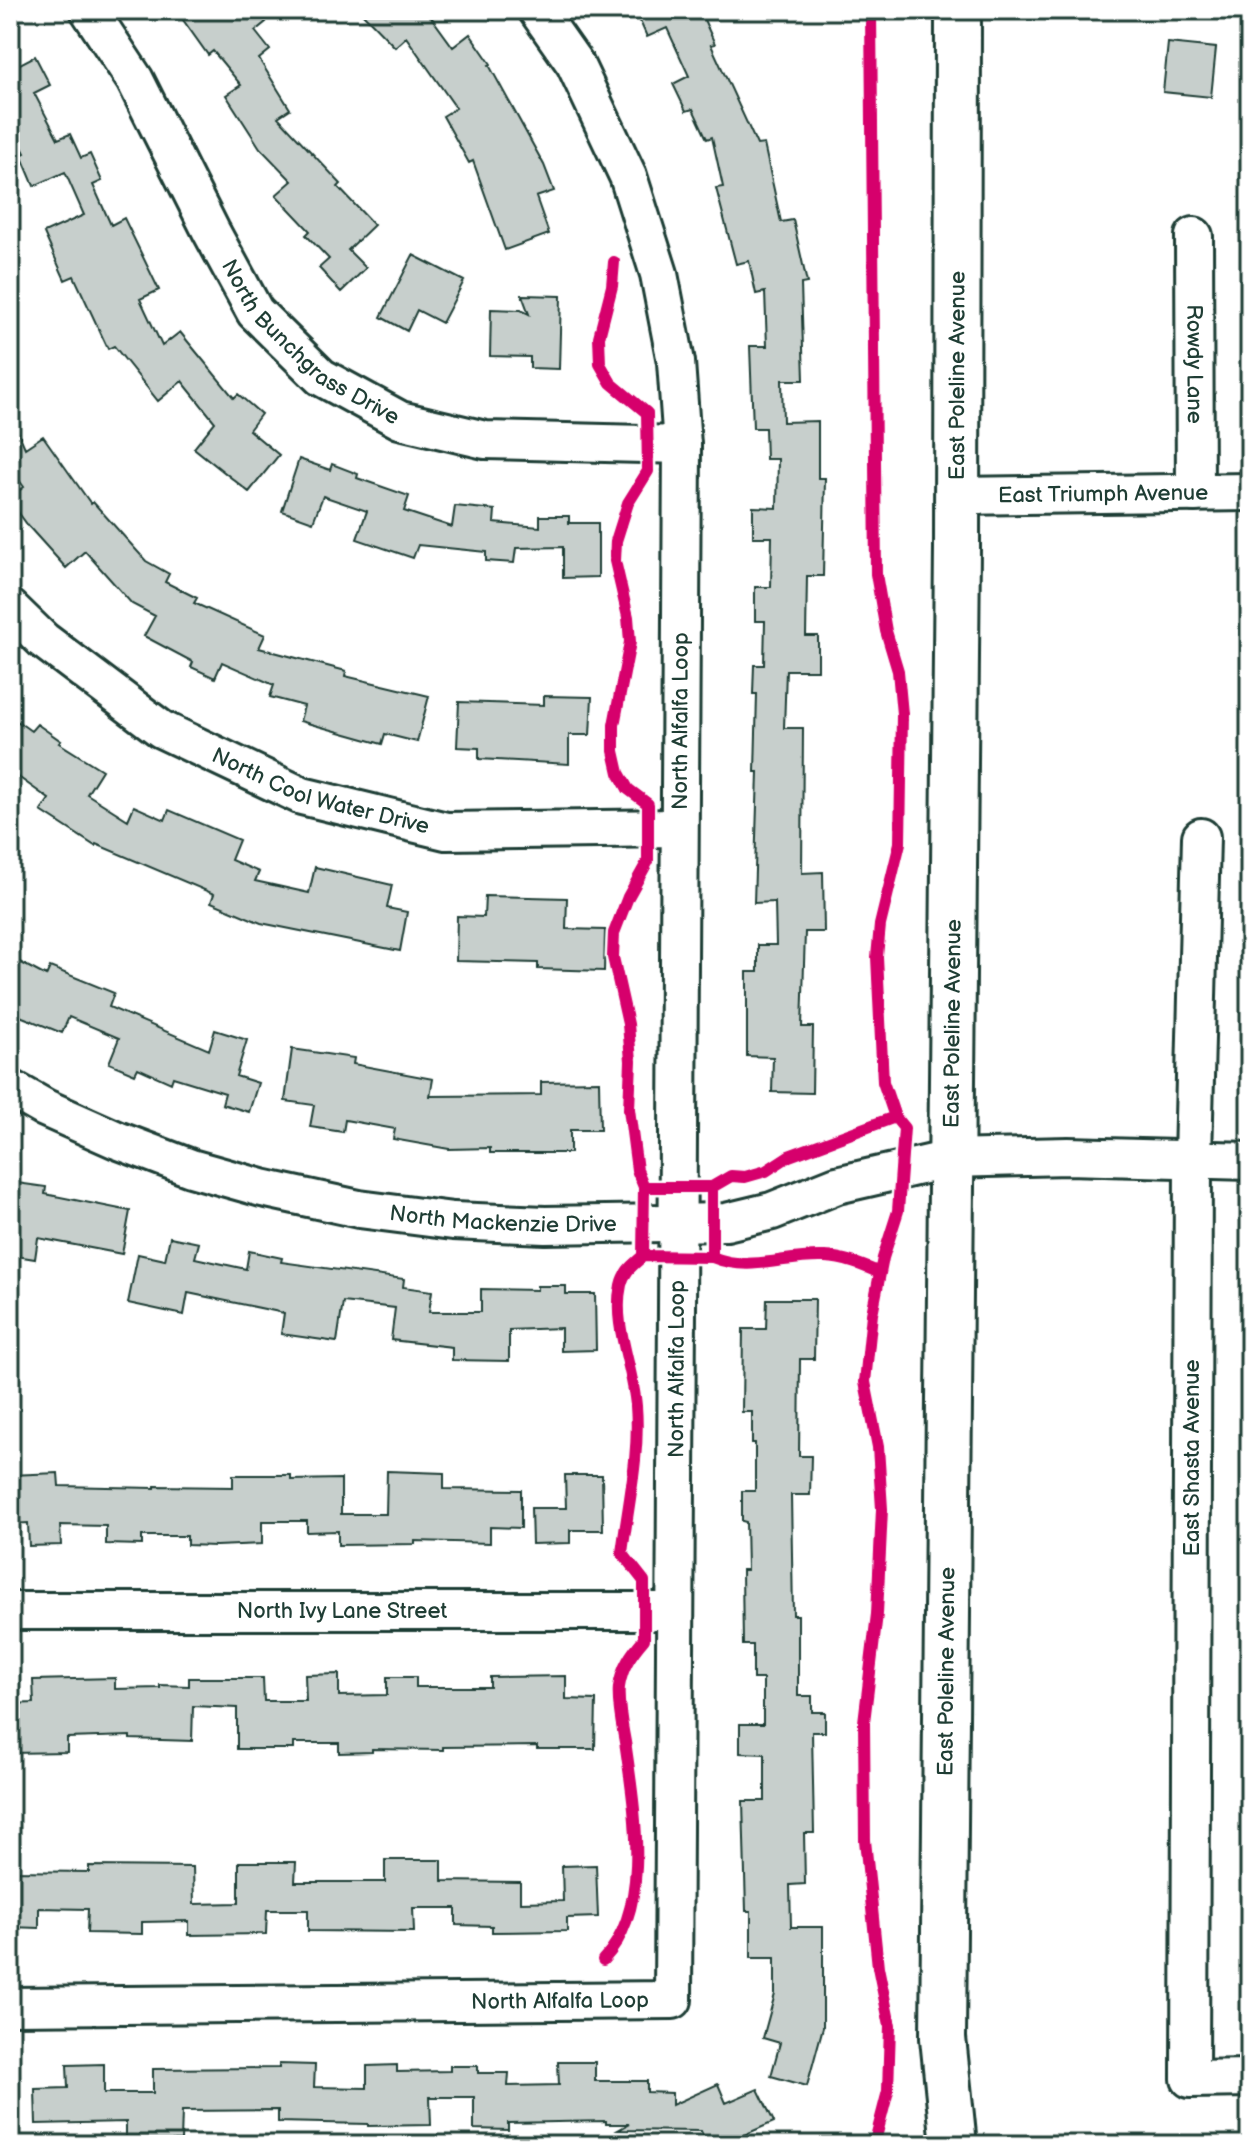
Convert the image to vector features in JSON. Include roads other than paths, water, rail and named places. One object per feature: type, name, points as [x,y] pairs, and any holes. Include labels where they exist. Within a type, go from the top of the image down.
[{"type":"main road","name":"East Poleline Avenue","points":[[931,2145],[943,2038],[957,496],[958,10]]},
{"type":"main road","name":"East Poleline Avenue","points":[[943,2038],[954,2145]]},
{"type":"street","name":"North Bunchgrass Drive","points":[[89,10],[135,80],[255,312],[321,377],[400,420],[485,440],[682,445]]},
{"type":"street","name":"North Alfalfa Loop","points":[[10,2006],[673,2000],[682,445],[676,362],[662,288],[628,176],[575,64],[537,10]]},
{"type":"street","name":"Rowdy Lane","points":[[1194,236],[1195,493]]},
{"type":"street","name":"East Triumph Avenue","points":[[957,496],[1250,492]]},
{"type":"street","name":"North Cool Water Drive","points":[[10,608],[43,640],[161,729],[302,796],[446,831],[679,828]]},
{"type":"street","name":"East Shasta Avenue","points":[[1201,837],[1193,1158],[1190,2079],[1250,2078]]},
{"type":"street","name":"North Mackenzie Drive","points":[[10,1088],[45,1108],[117,1140],[191,1168],[262,1188],[359,1209],[453,1221],[726,1222],[772,1211],[837,1185],[950,1159],[1068,1156],[1250,1161]]},
{"type":"street","name":"North Ivy Lane Street","points":[[10,1611],[674,1611]]}]
